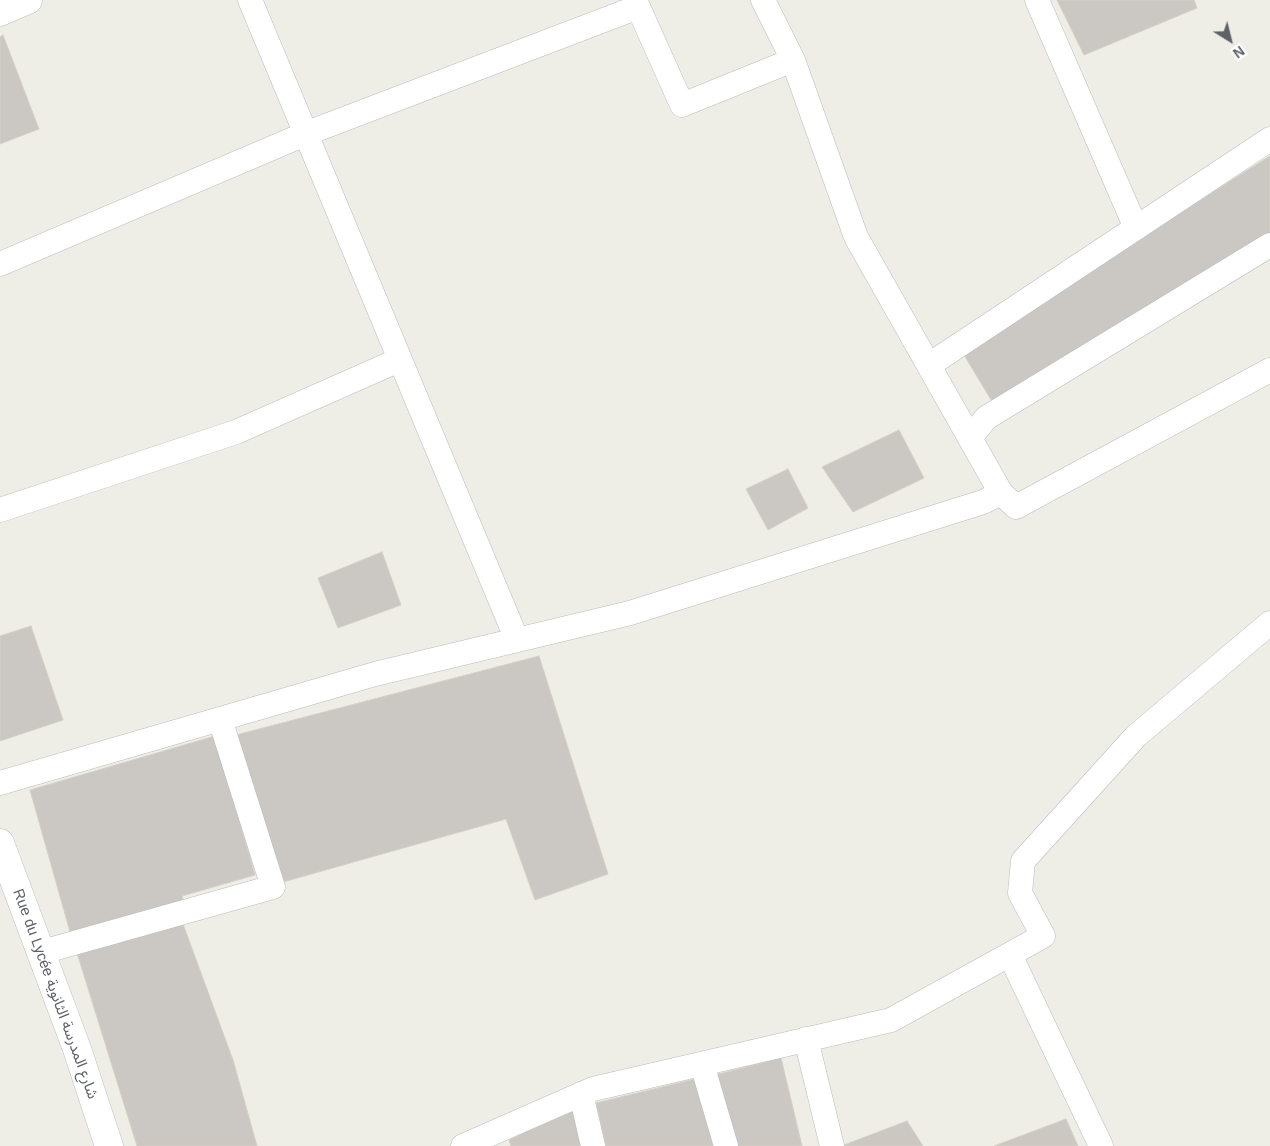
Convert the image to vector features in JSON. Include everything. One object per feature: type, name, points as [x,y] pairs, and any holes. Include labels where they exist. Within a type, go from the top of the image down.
[{"type":"street","points":[[0,12],[28,0]]},
{"type":"street","points":[[250,0],[517,640]]},
{"type":"street","points":[[763,0],[793,60],[856,237],[1001,493],[1016,507],[1270,370]]},
{"type":"street","points":[[1037,0],[1136,228]]},
{"type":"street","points":[[0,264],[305,134],[636,4],[682,105],[793,60]]},
{"type":"street","points":[[929,365],[1270,138]]},
{"type":"street","points":[[970,438],[986,418],[1270,245]]},
{"type":"street","points":[[0,510],[236,432],[399,360]]},
{"type":"street","points":[[0,783],[375,674],[630,613],[983,502],[1001,493]]},
{"type":"street","points":[[463,1146],[500,1138],[581,1094],[594,1089],[891,1020],[1043,936],[1020,893],[1023,861],[1136,736],[1270,623]]},
{"type":"street","points":[[42,952],[273,887],[220,718]]},
{"type":"street","name":"Rue du Lycée شارع المدرسة الثانوية","points":[[0,843],[77,1049],[109,1146]]},
{"type":"street","points":[[1010,955],[1101,1146]]},
{"type":"street","points":[[806,1039],[832,1146]]},
{"type":"street","points":[[702,1064],[726,1146]]},
{"type":"street","points":[[581,1094],[593,1146]]},
{"type":"building","points":[[1057,0],[1194,0],[1197,8],[1084,55]]},
{"type":"building","points":[[3,35],[39,129],[0,144],[0,37]]},
{"type":"building","points":[[1270,156],[1270,237],[996,408],[961,350]]},
{"type":"building","points":[[899,430],[924,478],[853,512],[822,467]]},
{"type":"building","points":[[788,469],[808,508],[768,530],[746,489]]},
{"type":"building","points":[[382,552],[401,605],[338,628],[318,578]]},
{"type":"building","points":[[31,626],[63,720],[0,741],[0,636]]},
{"type":"building","points":[[539,656],[608,874],[535,900],[506,819],[283,882],[236,735]]},
{"type":"building","points":[[215,736],[255,875],[182,896],[185,906],[72,939],[30,790]]},
{"type":"building","points":[[183,924],[233,1060],[257,1146],[137,1146],[77,953]]},
{"type":"building","points":[[781,1058],[802,1146],[735,1146],[715,1075]]},
{"type":"building","points":[[699,1078],[717,1146],[606,1146],[596,1103]]},
{"type":"building","points":[[579,1106],[589,1146],[511,1146],[509,1140]]},
{"type":"building","points":[[1066,1119],[1078,1146],[994,1146]]},
{"type":"building","points":[[907,1121],[923,1146],[844,1145]]}]
